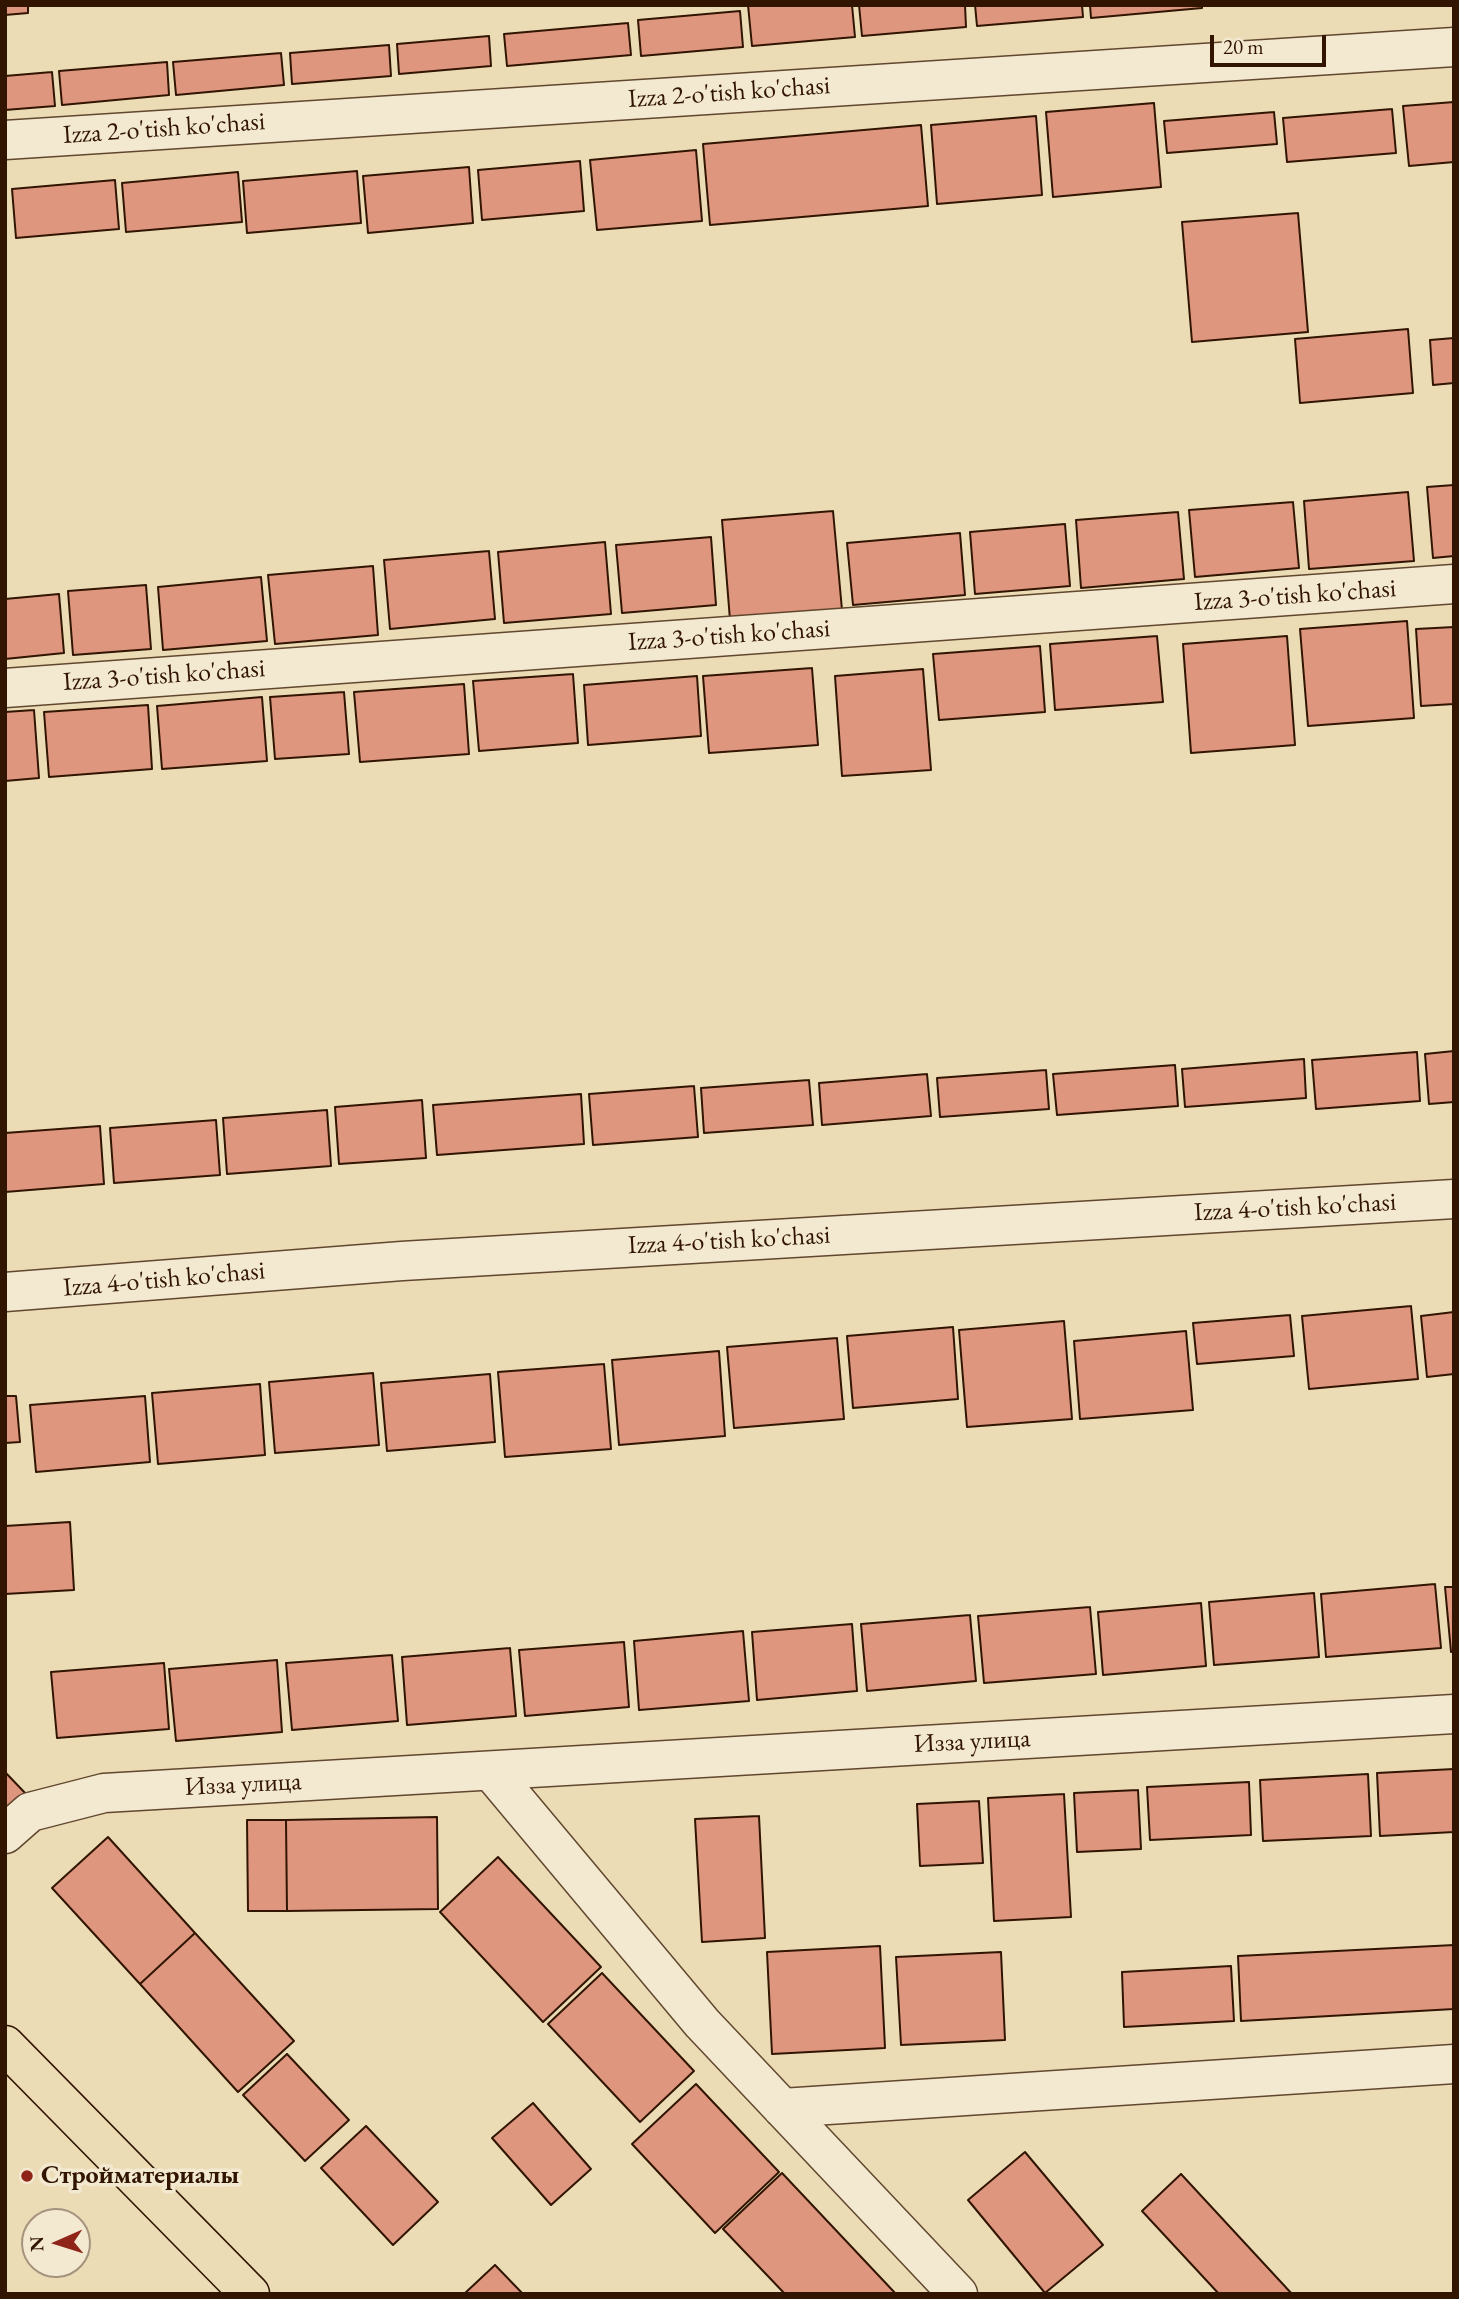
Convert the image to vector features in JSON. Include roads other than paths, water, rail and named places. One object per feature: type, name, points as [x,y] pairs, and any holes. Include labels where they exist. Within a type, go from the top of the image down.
[{"type":"main road","points":[[5,2045],[250,2294]]},
{"type":"street","name":"Izza 2-o'tish ko'chasi","points":[[5,139],[1454,47]]},
{"type":"street","name":"Izza 3-o'tish ko'chasi","points":[[5,688],[1454,584]]},
{"type":"street","name":"Izza 4-o'tish ko'chasi","points":[[5,1292],[402,1261],[1454,1199]]},
{"type":"street","name":"Изза улица","points":[[5,1834],[30,1812],[104,1793],[1454,1714]]},
{"type":"street","points":[[491,1771],[702,2023],[958,2294]]},
{"type":"street","points":[[782,2108],[1454,2064]]},
{"type":"place","name":"Стройматериалы","points":[[27,2176]]}]
